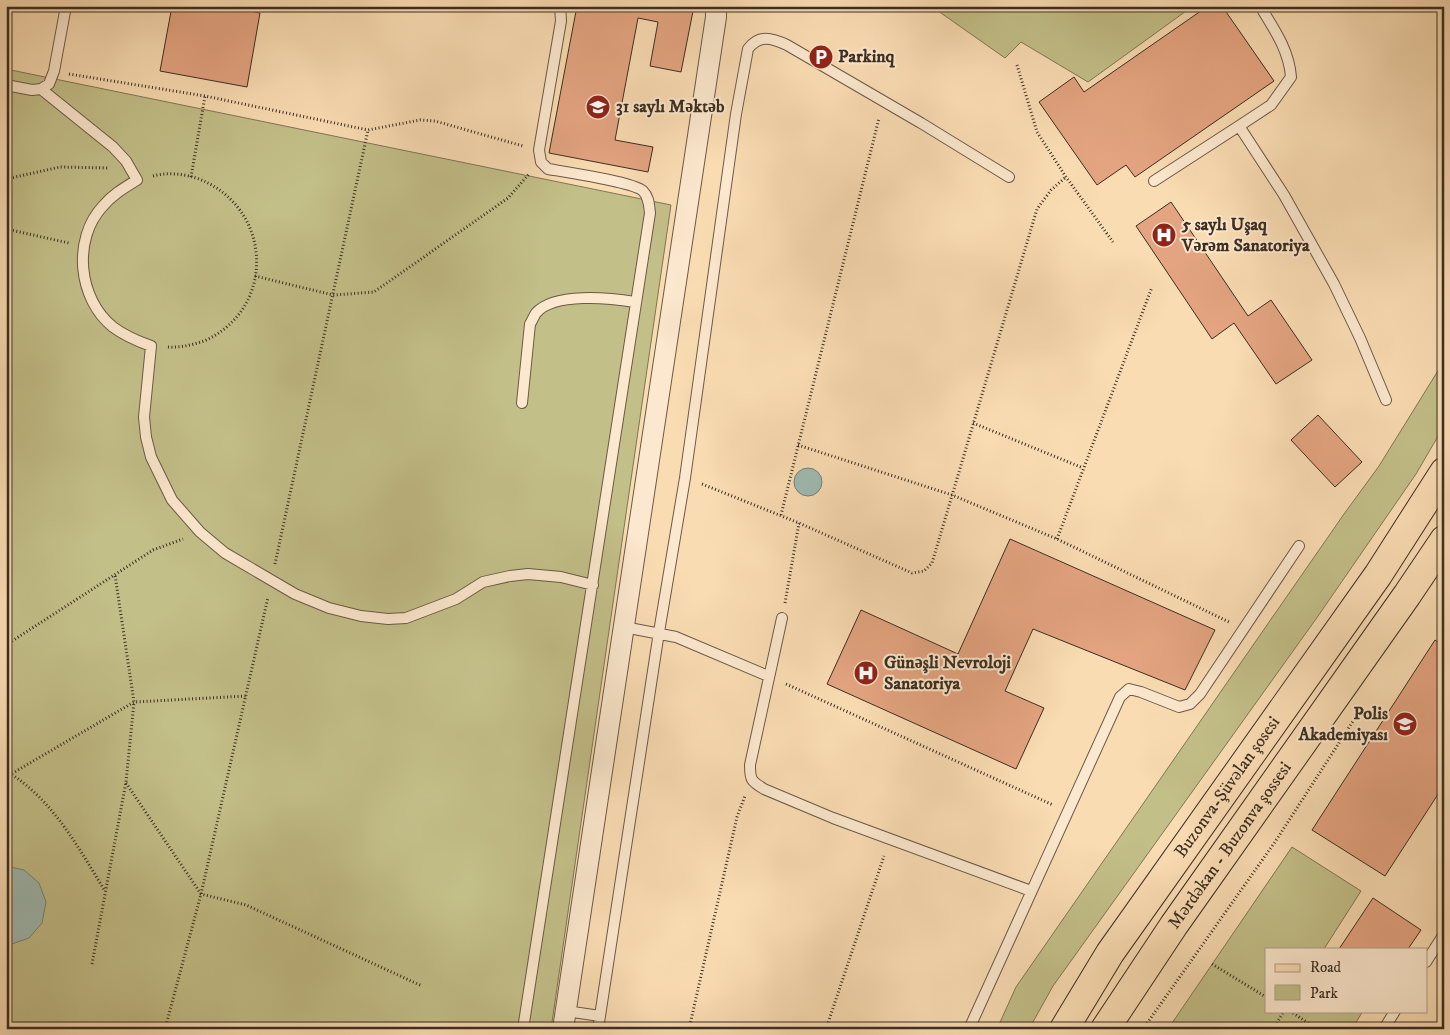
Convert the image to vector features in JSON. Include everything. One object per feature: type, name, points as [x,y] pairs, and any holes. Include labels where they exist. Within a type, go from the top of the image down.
[{"type":"main road","name":"Buzonva-Şüvəlan şosesi","points":[[1064,1029],[1110,953],[1378,575],[1444,472]]},
{"type":"main road","name":"Mərdəkan - Buzonva şossesi","points":[[1105,1029],[1174,925],[1444,540]]},
{"type":"street","points":[[564,1020],[716,17],[716,6]]},
{"type":"lane","points":[[6,85],[32,90],[41,89],[49,84],[54,72],[66,6]]},
{"type":"lane","points":[[523,1029],[650,213],[649,198],[642,190],[629,185],[548,169],[541,162],[539,150],[561,21],[560,6]]},
{"type":"lane","points":[[1154,181],[1271,105],[1291,77],[1290,65],[1282,42],[1260,6]]},
{"type":"lane","points":[[598,1029],[659,632],[685,478],[736,114],[748,49],[754,42],[764,38],[778,41],[884,101],[1009,177]]},
{"type":"lane","points":[[41,89],[112,147],[126,161],[136,180],[117,191],[101,207],[90,225],[84,246],[83,269],[87,290],[97,310],[112,326],[130,338],[151,346],[144,417],[151,457],[172,500],[200,532],[225,552],[295,594],[329,608],[361,616],[388,619],[406,618],[456,599],[483,582],[519,575],[561,577],[593,585]]},
{"type":"lane","points":[[1239,126],[1284,194],[1334,284],[1360,338],[1386,400]]},
{"type":"lane","points":[[522,404],[530,324],[536,313],[549,304],[586,298],[604,297],[635,302]]},
{"type":"lane","points":[[969,1029],[1120,696],[1129,689],[1179,706],[1190,704],[1200,694],[1299,546]]},
{"type":"lane","points":[[782,618],[750,765],[750,777],[754,783],[833,818],[1031,890]]},
{"type":"lane","points":[[624,627],[659,632],[676,637],[768,676]]},
{"type":"lane","points":[[1428,959],[1444,934]]},
{"type":"lane","points":[[1384,1029],[1394,1012]]},
{"type":"lane","points":[[564,1020],[600,1016]]},
{"type":"path","points":[[1017,65],[1038,132],[1066,177],[1113,242]]},
{"type":"path","points":[[54,72],[205,96],[368,130],[420,120],[435,121],[539,150]]},
{"type":"path","points":[[191,177],[205,96]]},
{"type":"path","points":[[782,515],[884,101]]},
{"type":"path","points":[[255,276],[333,295],[374,292],[508,198],[541,162]]},
{"type":"path","points":[[6,179],[60,167],[130,169]]},
{"type":"path","points":[[136,180],[158,175],[179,174],[200,179],[220,189],[236,204],[248,222],[255,242],[257,264],[254,286],[245,306],[232,322],[214,336],[195,344],[173,348],[151,346]]},
{"type":"path","points":[[685,478],[799,522],[912,572],[924,571],[932,563],[1037,209],[1051,190],[1066,177]]},
{"type":"path","points":[[6,229],[84,246]]},
{"type":"path","points":[[1057,539],[1152,287]]},
{"type":"path","points":[[973,423],[1083,468]]},
{"type":"path","points":[[798,445],[952,495],[1057,539],[1244,629]]},
{"type":"path","points":[[782,618],[799,522]]},
{"type":"path","points":[[6,645],[153,550],[200,532]]},
{"type":"path","points":[[92,964],[126,782],[134,702],[115,575]]},
{"type":"path","points":[[768,676],[1067,812]]},
{"type":"path","points":[[6,777],[134,702],[246,696]]},
{"type":"path","points":[[1143,1029],[1275,842],[1359,711]]},
{"type":"path","points":[[6,771],[45,803],[63,824],[106,892]]},
{"type":"path","points":[[126,782],[201,894],[246,905],[422,986]]},
{"type":"path","points":[[689,1029],[737,817],[743,799],[754,783]]},
{"type":"path","points":[[826,1029],[890,838]]},
{"type":"path","points":[[1212,964],[1265,996]]},
{"type":"path","points":[[1273,1029],[1283,1012]]},
{"type":"path","points":[[1292,1012],[1318,1029]]},
{"type":"green space","points":[[931,6],[1193,6],[1088,82],[1021,42],[1005,58]]},
{"type":"green space","points":[[6,69],[671,205],[551,1029],[27,1029],[6,1024]]},
{"type":"green space","points":[[1444,361],[1444,426],[1416,474],[1316,619],[1053,986],[1029,1029],[997,1029],[1016,987],[1379,466]]},
{"type":"green space","points":[[1292,847],[1361,891],[1325,948],[1265,948],[1265,1012],[1362,1012],[1352,1029],[1168,1029]]},
{"type":"water","points":[[808,468],[818,472],[822,482],[818,492],[808,496],[798,492],[794,482],[798,472]]},
{"type":"water","points":[[6,866],[24,870],[39,883],[46,902],[42,923],[29,938],[9,945],[6,944]]},
{"type":"building","points":[[172,6],[220,6],[260,13],[247,87],[160,71]]},
{"type":"building","points":[[577,6],[694,6],[681,72],[650,66],[658,22],[638,18],[615,140],[653,147],[648,172],[549,153]]},
{"type":"building","points":[[1208,6],[1222,6],[1274,81],[1135,177],[1126,165],[1097,185],[1039,102],[1074,77],[1084,92]]},
{"type":"building","points":[[1171,202],[1248,316],[1271,300],[1312,360],[1276,384],[1234,323],[1212,339],[1136,226]]},
{"type":"building","points":[[1318,415],[1362,462],[1335,487],[1291,440]]},
{"type":"building","points":[[1010,539],[1215,630],[1185,690],[1033,629],[1005,691],[1044,708],[1016,769],[827,684],[861,610],[958,654]]},
{"type":"building","points":[[1435,640],[1444,646],[1444,785],[1385,876],[1312,830]]},
{"type":"building","points":[[1373,898],[1421,930],[1409,948],[1340,948]]},
{"type":"place","name":"Parkinq","points":[[821,57]]},
{"type":"place","name":"31 saylı Məktəb","points":[[598,107]]},
{"type":"place","name":"5 saylı Uşaq Vərəm Sanatoriya","points":[[1164,235]]},
{"type":"place","name":"Günəşli Nevroloji Sanatoriya","points":[[866,673]]},
{"type":"place","name":"Polis Akademiyası","points":[[1405,724]]}]
